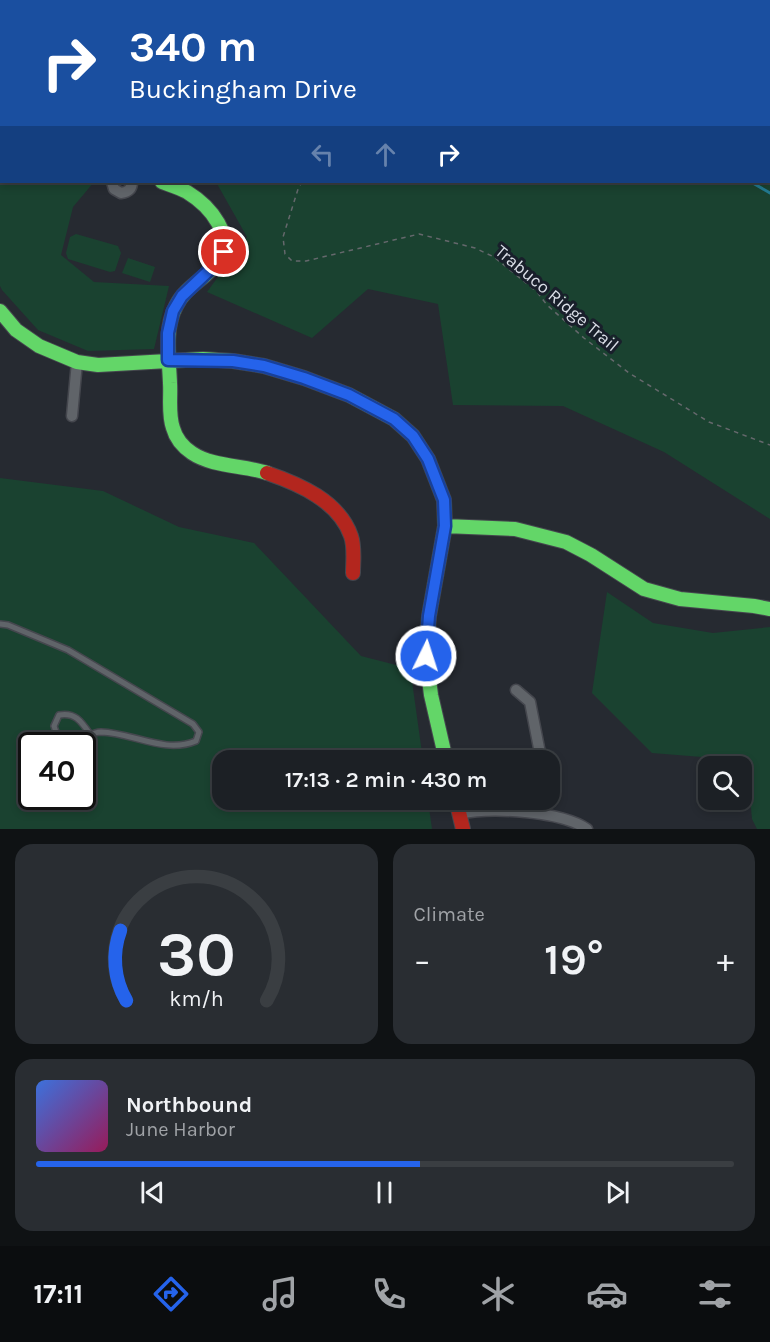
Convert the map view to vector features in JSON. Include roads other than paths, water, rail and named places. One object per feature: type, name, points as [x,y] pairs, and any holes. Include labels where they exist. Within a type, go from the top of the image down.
[{"type":"street","points":[[112,183],[114,189],[121,193],[129,190],[132,183]]},
{"type":"street","points":[[165,183],[185,191],[204,205],[220,224],[226,242],[219,261],[182,296],[173,311],[168,333],[170,408],[173,429],[182,446],[196,456],[212,462],[251,469],[287,481],[311,492],[330,505],[344,519],[352,538],[353,573]]},
{"type":"street","points":[[0,311],[16,330],[39,346],[77,362],[98,365],[168,360],[233,361],[264,366],[349,395],[394,419],[413,436],[428,459],[444,500],[445,526],[429,616],[426,656],[431,695],[444,750]]},
{"type":"street","points":[[72,416],[77,362]]},
{"type":"street","points":[[445,526],[515,529],[566,542],[644,589],[680,599],[770,609]]},
{"type":"street","points":[[516,690],[530,702],[539,750]]},
{"type":"street","points":[[459,810],[463,829]]},
{"type":"street","points":[[460,814],[471,811],[536,813],[578,823],[587,829]]},
{"type":"lane","points":[[0,624],[8,625],[68,650],[194,724],[199,732],[196,741],[185,746],[171,746],[119,734],[96,732]]},
{"type":"lane","points":[[67,714],[76,717],[90,734],[79,740],[70,739],[57,735],[54,726],[58,716],[67,714]]},
{"type":"waterway","points":[[753,183],[770,193]]}]
